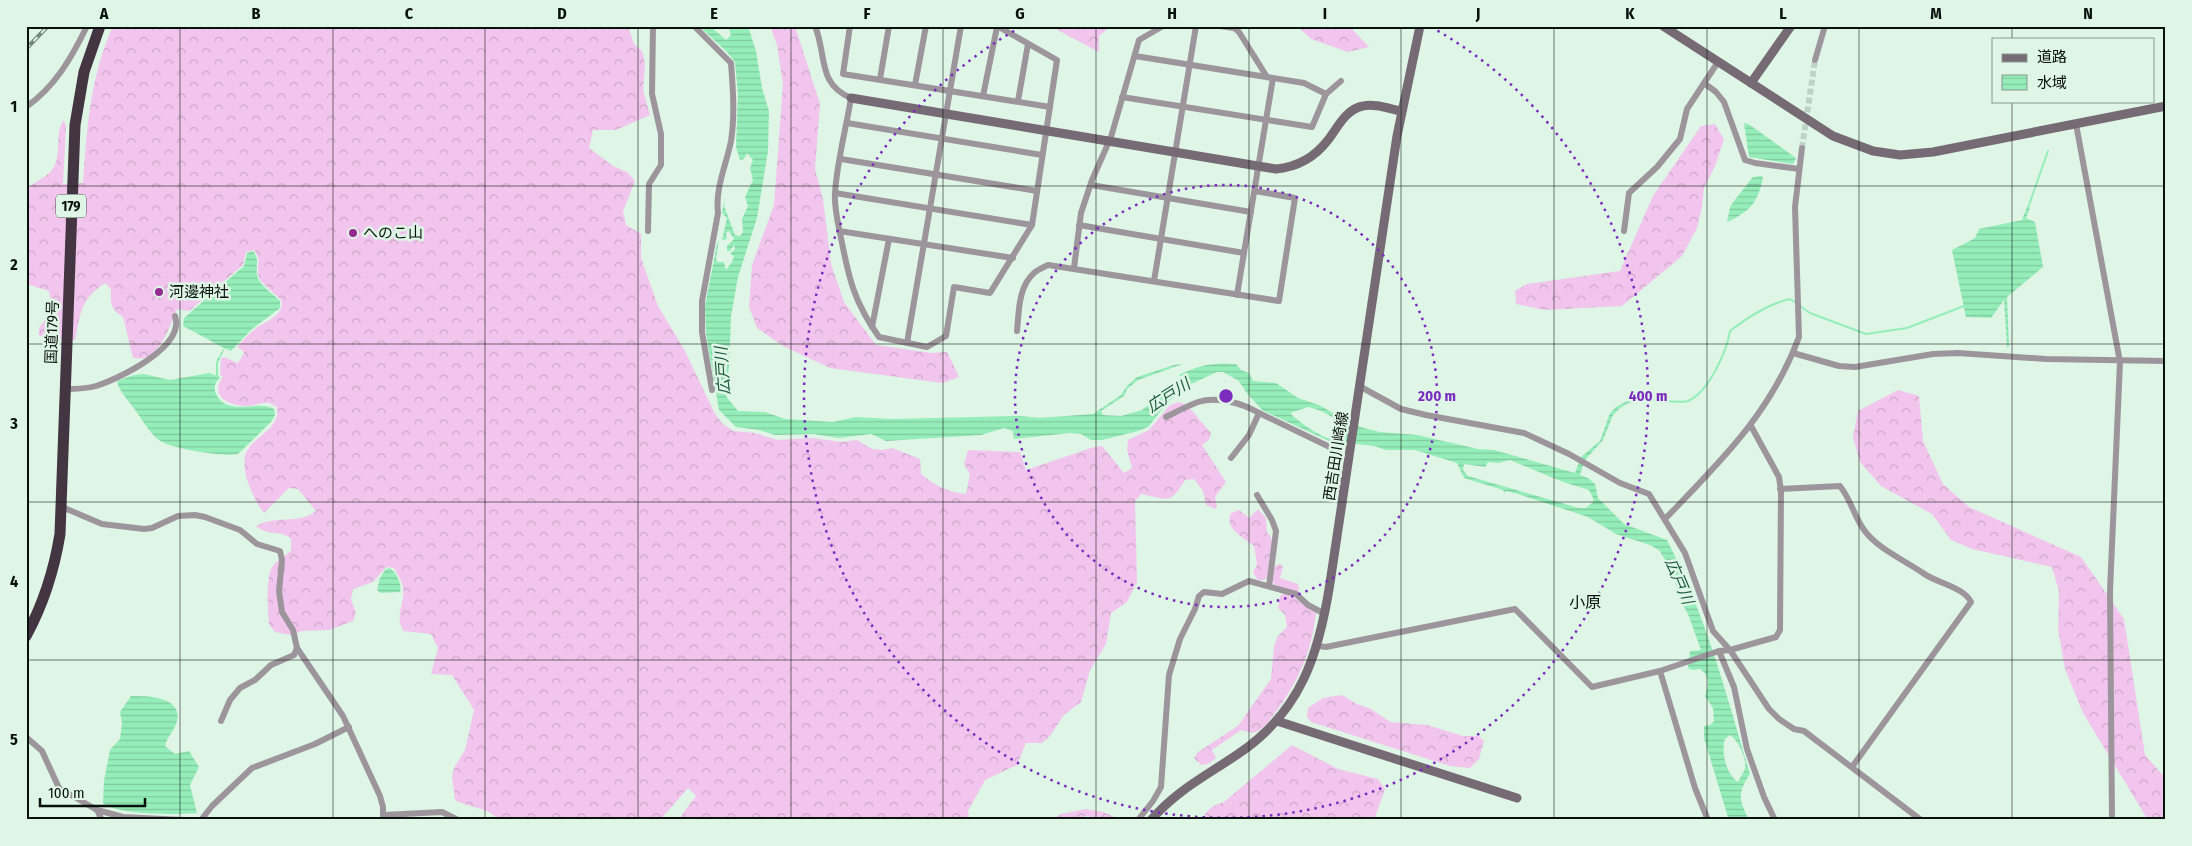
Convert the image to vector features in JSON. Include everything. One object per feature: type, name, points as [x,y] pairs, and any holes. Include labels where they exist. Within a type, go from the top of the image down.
[{"type":"highway","name":"国道179号","points":[[26,636],[40,611],[57,554],[62,507],[75,125],[84,72],[100,26]]},
{"type":"street","points":[[26,107],[49,88],[65,67],[87,26]]},
{"type":"street","points":[[648,231],[649,184],[661,165],[661,134],[652,94],[653,26]]},
{"type":"street","points":[[694,26],[731,63],[733,92],[731,139],[718,194],[718,214],[702,301],[702,332],[712,390]]},
{"type":"street","points":[[816,26],[821,39],[827,76],[833,87],[841,94],[851,98],[1259,166],[1290,167],[1305,161],[1327,141],[1354,108],[1366,105],[1401,111]]},
{"type":"street","points":[[850,26],[843,74],[1050,107]]},
{"type":"street","points":[[880,79],[889,26]]},
{"type":"street","points":[[915,85],[926,26]]},
{"type":"street","points":[[907,343],[961,26]]},
{"type":"street","points":[[851,98],[835,193],[839,231],[849,280],[855,297],[879,337],[927,347],[946,336],[954,287],[990,293],[1032,225],[1057,60],[997,26],[983,96]]},
{"type":"street","points":[[1074,268],[1080,213],[1109,142],[1139,40],[1163,26]]},
{"type":"street","points":[[1154,282],[1196,26]]},
{"type":"street","points":[[1220,26],[1234,28],[1239,32],[1270,77],[1266,119],[1238,295]]},
{"type":"street","name":"西吉田川崎線","points":[[1151,820],[1174,796],[1252,745],[1277,721],[1301,687],[1318,646],[1325,614],[1361,387],[1401,111],[1420,26]]},
{"type":"street","points":[[1663,26],[1833,136],[1882,153],[1900,155],[1974,146],[2053,127],[2166,106]]},
{"type":"street","points":[[1751,82],[1792,26]]},
{"type":"street","points":[[1815,60],[1825,26]]},
{"type":"street","points":[[1018,101],[1028,44]]},
{"type":"street","points":[[1135,56],[1312,85],[1326,94]]},
{"type":"street","points":[[1624,231],[1629,193],[1657,167],[1680,139],[1687,109],[1718,62]]},
{"type":"street","points":[[1122,97],[1312,127],[1326,94],[1341,81]]},
{"type":"street","points":[[1704,83],[1716,92],[1724,102],[1745,160],[1799,169]]},
{"type":"street","points":[[847,123],[1042,155]]},
{"type":"street","points":[[2076,124],[2120,362],[2110,591],[2112,820]]},
{"type":"street","points":[[1665,519],[1751,426],[1771,395],[1793,353],[1799,337],[1800,315],[1795,207],[1802,148]]},
{"type":"street","points":[[841,159],[1037,191]]},
{"type":"street","points":[[1091,185],[1251,212]]},
{"type":"street","points":[[1017,331],[1020,301],[1025,286],[1034,272],[1048,265],[1278,301],[1295,198],[1255,191]]},
{"type":"street","points":[[835,193],[930,210],[1032,225]]},
{"type":"street","points":[[1079,226],[1244,253]]},
{"type":"street","points":[[839,231],[1013,258]]},
{"type":"street","points":[[872,327],[889,239]]},
{"type":"street","points":[[65,389],[94,386],[153,358],[168,341],[175,328],[175,316]]},
{"type":"street","points":[[1793,353],[1839,366],[1855,367],[1941,353],[2120,362],[2166,361]]},
{"type":"street","points":[[1361,387],[1401,409],[1426,416],[1512,430],[1537,439],[1569,454],[1620,483],[1648,494],[1685,553],[1713,632],[1730,650],[1750,682],[1779,719],[1794,729],[1804,731],[1921,820]]},
{"type":"street","points":[[1166,417],[1196,403],[1209,401],[1239,404],[1259,412],[1336,450],[1339,458],[1338,481],[1344,496]]},
{"type":"street","points":[[1231,458],[1249,435],[1259,412]]},
{"type":"street","points":[[1318,646],[1326,647],[1386,636],[1515,609],[1592,687],[1660,671],[1719,651],[1730,650],[1776,637],[1780,633],[1779,477],[1751,426]]},
{"type":"street","points":[[1780,489],[1840,486],[1865,532],[1877,543],[1933,580],[1953,588],[1969,598],[1971,602],[1852,767]]},
{"type":"street","points":[[1257,495],[1272,520],[1276,531],[1269,586]]},
{"type":"street","points":[[62,507],[102,524],[144,529],[152,528],[178,516],[195,515],[240,530],[258,544],[280,551],[282,560],[280,590],[282,612],[293,630],[297,648],[349,727],[380,796],[383,817],[442,812],[458,820]]},
{"type":"street","points":[[1138,820],[1161,787],[1170,675],[1180,638],[1196,609],[1199,596],[1204,592],[1222,594],[1249,581],[1296,594],[1325,614]]},
{"type":"street","points":[[221,721],[230,700],[240,688],[255,680],[271,665],[294,655],[297,648]]},
{"type":"street","points":[[1719,651],[1734,687],[1747,749],[1764,797],[1775,820]]},
{"type":"street","points":[[1660,671],[1695,788],[1708,820]]},
{"type":"street","points":[[1277,721],[1517,798]]},
{"type":"street","points":[[201,820],[212,806],[252,768],[315,744],[349,727]]},
{"type":"street","points":[[26,737],[42,751],[59,788],[97,810],[123,817],[196,820]]},
{"type":"street","points":[[97,810],[102,820]]},
{"type":"green space","points":[[113,26],[628,26],[634,44],[642,51],[645,63],[643,90],[650,115],[616,130],[593,130],[589,148],[613,166],[627,172],[635,181],[623,211],[626,225],[641,234],[641,258],[658,306],[685,351],[715,414],[723,424],[733,431],[755,433],[777,440],[812,438],[841,442],[857,440],[872,449],[883,450],[892,448],[920,459],[921,474],[932,482],[947,490],[966,494],[970,474],[964,464],[968,450],[1020,452],[1026,470],[1102,446],[1124,473],[1132,468],[1127,450],[1128,440],[1149,430],[1169,406],[1178,402],[1187,405],[1211,433],[1209,440],[1202,445],[1226,482],[1215,497],[1216,509],[1206,505],[1203,491],[1194,479],[1185,480],[1175,494],[1167,499],[1141,494],[1135,501],[1137,582],[1127,602],[1111,613],[1106,644],[1090,670],[1081,702],[1064,715],[1050,736],[1042,743],[1026,743],[1017,765],[985,780],[968,811],[969,820],[678,820],[696,796],[688,788],[660,820],[498,820],[484,810],[455,800],[452,776],[454,768],[465,750],[474,710],[452,675],[431,674],[438,648],[431,634],[404,631],[401,626],[400,615],[403,587],[394,568],[386,567],[373,582],[353,589],[351,599],[356,613],[353,621],[329,630],[302,631],[291,635],[275,632],[269,624],[268,594],[270,571],[277,562],[291,551],[291,539],[288,536],[265,531],[256,526],[270,521],[302,518],[316,511],[298,489],[289,488],[264,513],[248,484],[244,466],[247,451],[251,445],[272,426],[277,414],[277,407],[270,403],[249,406],[235,405],[224,399],[218,390],[223,377],[220,374],[221,359],[224,357],[238,363],[244,353],[237,347],[258,327],[273,318],[282,306],[281,300],[260,279],[258,258],[254,250],[246,252],[243,265],[189,311],[177,309],[166,335],[156,350],[142,358],[133,358],[123,317],[114,309],[111,302],[111,289],[105,283],[86,301],[75,340],[48,340],[39,335],[39,328],[52,310],[49,291],[26,284],[26,191],[54,167],[58,155],[59,130],[64,120],[66,127],[63,184],[83,183],[88,123],[94,84],[105,45]]},
{"type":"green space","points":[[770,26],[795,26],[820,104],[815,169],[823,199],[831,264],[844,302],[876,345],[932,353],[947,352],[959,377],[942,383],[830,368],[783,346],[757,328],[749,307],[752,265],[774,205],[783,84],[777,45]]},
{"type":"green space","points":[[1050,26],[1111,26],[1099,36],[1099,52]]},
{"type":"green space","points":[[1297,26],[1349,26],[1369,47],[1348,52],[1311,39]]},
{"type":"green space","points":[[1715,124],[1724,139],[1715,166],[1704,188],[1697,228],[1682,256],[1622,306],[1545,310],[1516,304],[1515,291],[1527,284],[1620,271],[1653,196],[1701,126]]},
{"type":"green space","points":[[1898,390],[1919,396],[1923,441],[1943,484],[1969,507],[2081,557],[2124,619],[2145,755],[2166,779],[2166,820],[2148,820],[2083,713],[2065,669],[2058,629],[2059,591],[2052,567],[1972,549],[1951,540],[1932,514],[1881,486],[1860,462],[1853,437],[1858,411]]},
{"type":"green space","points":[[1258,509],[1266,518],[1267,533],[1270,535],[1272,542],[1267,577],[1264,580],[1258,580],[1253,573],[1257,564],[1254,546],[1236,532],[1230,524],[1231,513],[1239,510],[1249,518]]},
{"type":"green space","points":[[1280,564],[1283,567],[1280,578],[1298,584],[1299,590],[1296,592],[1275,585],[1271,580],[1274,568]]},
{"type":"green space","points":[[1285,593],[1316,613],[1311,641],[1303,666],[1291,689],[1262,729],[1252,733],[1241,730],[1212,750],[1216,758],[1208,764],[1201,765],[1194,758],[1198,752],[1238,726],[1271,679],[1274,646],[1278,636],[1287,627],[1285,615],[1278,608],[1280,596]]},
{"type":"green space","points":[[1342,695],[1357,704],[1371,709],[1390,722],[1427,725],[1463,736],[1479,736],[1484,741],[1479,759],[1470,768],[1450,766],[1311,722],[1307,717],[1308,708],[1323,698]]},
{"type":"green space","points":[[1292,745],[1338,769],[1378,779],[1385,789],[1374,820],[1203,820],[1208,810],[1224,802]]},
{"type":"green space","points":[[1086,809],[1103,812],[1122,820],[1102,820],[1087,816],[1070,820],[1051,820],[1061,814]]},
{"type":"water","name":"広戸川","points":[[699,26],[710,26],[726,40],[731,35],[728,26],[748,26],[756,51],[762,88],[769,111],[768,151],[757,218],[738,277],[731,316],[729,368],[725,389],[726,396],[738,411],[765,412],[785,419],[833,422],[856,417],[891,419],[1022,416],[1039,418],[1093,414],[1121,395],[1137,377],[1183,364],[1138,380],[1127,389],[1124,396],[1101,411],[1103,415],[1121,416],[1142,410],[1173,386],[1184,383],[1185,377],[1178,375],[1207,365],[1220,363],[1236,364],[1241,370],[1249,373],[1253,381],[1276,383],[1298,398],[1319,405],[1364,428],[1380,432],[1417,435],[1478,449],[1494,450],[1575,473],[1581,457],[1600,441],[1610,413],[1616,407],[1629,400],[1641,397],[1666,399],[1665,402],[1641,401],[1628,403],[1620,408],[1613,415],[1603,440],[1585,460],[1580,475],[1588,478],[1595,484],[1598,498],[1624,524],[1667,540],[1704,626],[1750,774],[1741,792],[1741,802],[1749,820],[1729,820],[1727,814],[1704,738],[1704,726],[1710,725],[1714,721],[1713,708],[1705,696],[1708,685],[1707,678],[1700,669],[1692,670],[1688,668],[1690,651],[1701,650],[1688,614],[1680,600],[1673,573],[1659,550],[1650,545],[1616,534],[1588,517],[1518,494],[1506,491],[1505,493],[1503,490],[1464,478],[1457,463],[1415,450],[1386,450],[1357,444],[1342,446],[1329,441],[1262,410],[1239,381],[1223,372],[1217,372],[1189,385],[1168,402],[1148,427],[1102,440],[1091,440],[1081,434],[1070,433],[1014,439],[1013,431],[1004,428],[981,435],[886,441],[871,434],[839,438],[813,434],[775,435],[759,430],[736,427],[719,410],[706,333],[705,306],[719,240],[716,260],[724,262],[726,270],[734,256],[730,254],[735,249],[734,245],[730,251],[727,251],[727,246],[734,239],[729,231],[726,233],[727,239],[722,240],[727,218],[722,213],[725,197],[724,206],[735,235],[740,236],[743,232],[742,219],[748,206],[745,197],[753,180],[750,168],[753,160],[747,153],[744,159],[740,160],[736,147],[738,95],[735,62]],"holes":[[[1308,407],[1321,411],[1338,422],[1344,433],[1344,439],[1331,439],[1324,436],[1308,427],[1290,413]],[[1510,460],[1563,482],[1589,490],[1593,502],[1586,508],[1579,508],[1468,476],[1463,470],[1464,464],[1485,467],[1488,462],[1498,463]],[[1730,735],[1733,737],[1743,754],[1745,768],[1738,782],[1730,774],[1725,763],[1725,739]]]},
{"type":"water","points":[[1744,123],[1750,125],[1796,158],[1793,164],[1749,157]]},
{"type":"water","points":[[1753,177],[1763,177],[1759,193],[1752,205],[1748,210],[1727,222],[1730,207],[1734,201]]},
{"type":"water","points":[[2027,207],[2030,208],[2026,218],[2035,222],[2043,267],[2007,297],[2009,346],[2007,347],[2004,300],[1991,318],[1966,317],[1952,250],[1975,238],[1979,229],[2022,220]]},
{"type":"water","points":[[253,251],[257,258],[259,281],[280,301],[280,308],[252,329],[231,351],[225,348],[217,365],[217,360],[224,348],[183,326],[184,318],[244,266],[247,253]]},
{"type":"water","points":[[209,373],[220,377],[215,385],[215,392],[221,401],[228,405],[235,407],[268,406],[274,409],[275,415],[271,422],[238,454],[198,452],[159,440],[148,429],[124,395],[117,381],[134,375],[144,374],[170,380]]},
{"type":"water","points":[[389,568],[398,578],[400,592],[381,593],[377,590],[380,578],[385,570]]},
{"type":"water","points":[[131,696],[162,699],[174,707],[177,713],[177,721],[165,746],[175,754],[189,751],[199,767],[190,785],[197,813],[163,814],[134,812],[110,807],[103,803],[104,781],[110,750],[120,739],[122,723],[120,712]]},
{"type":"waterway","points":[[2028,208],[2048,151]]},
{"type":"waterway","points":[[1665,401],[1688,401],[1703,390],[1721,360],[1730,331],[1774,304],[1790,299],[1796,303]]},
{"type":"waterway","points":[[1800,306],[1810,313],[1866,334],[1907,328],[1964,306]]},
{"type":"waterway","points":[[217,362],[217,377]]},
{"type":"tunnel","points":[[1802,148],[1815,60]]},
{"type":"railway","points":[[26,49],[48,26]]},
{"type":"place","name":"へのこ山","points":[[353,233]]},
{"type":"place","name":"河邊神社","points":[[159,292]]},
{"type":"district","name":"小原","points":[[1585,602]]}]
